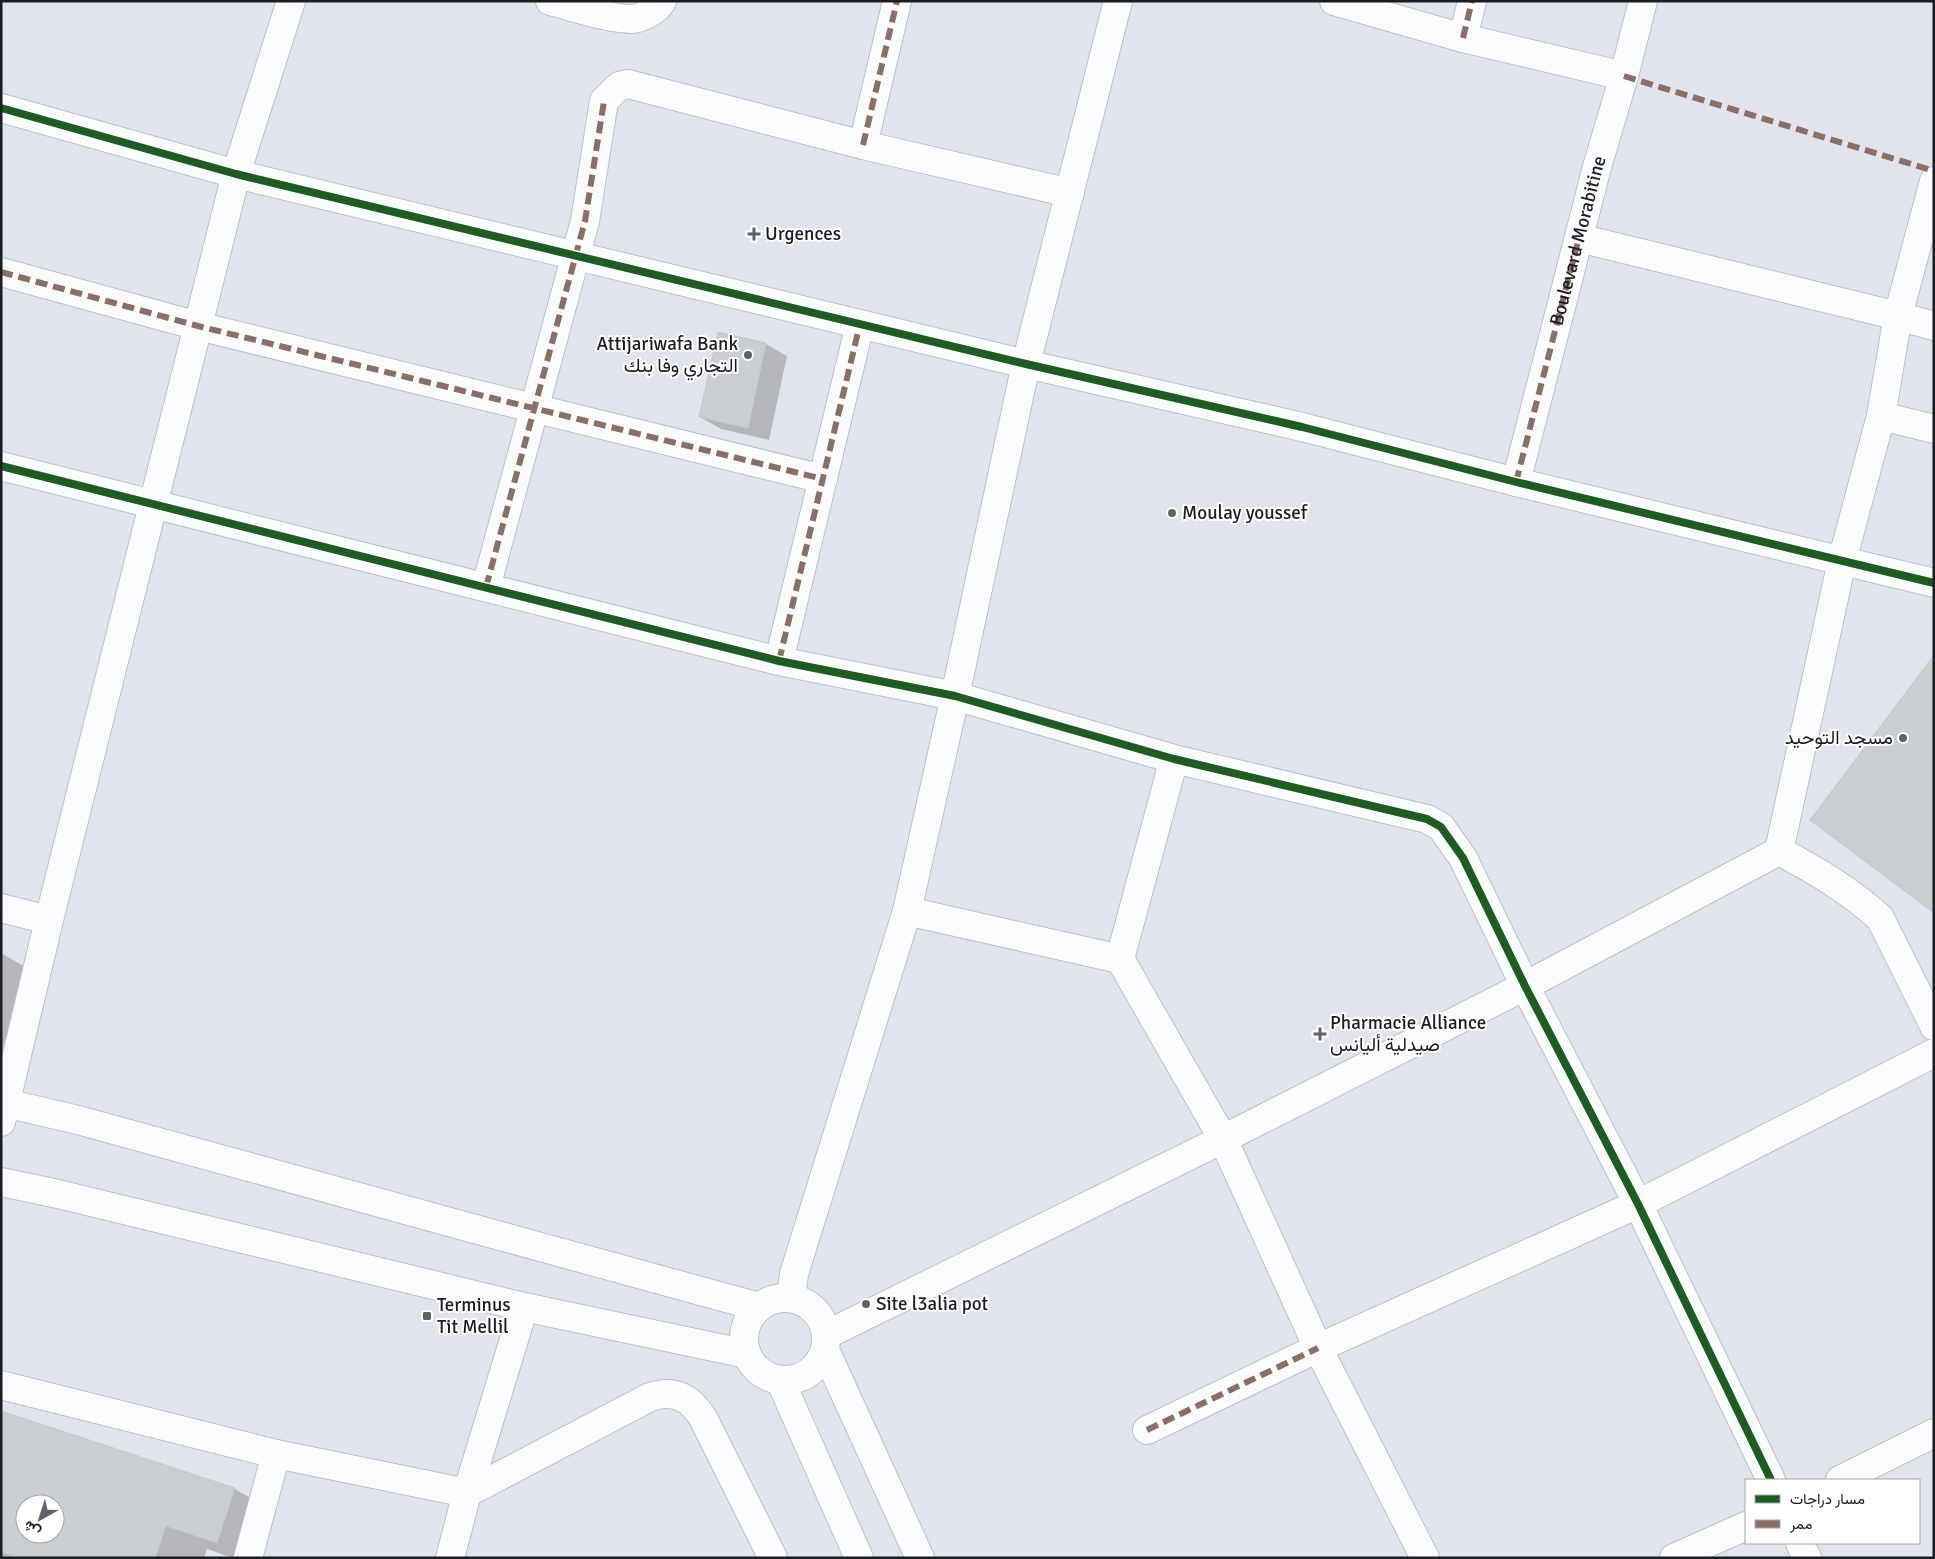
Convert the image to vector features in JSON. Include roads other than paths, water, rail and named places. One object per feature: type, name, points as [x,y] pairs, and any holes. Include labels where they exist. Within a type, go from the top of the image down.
[{"type":"street","points":[[291,1],[236,174],[2,1109],[78,1120],[759,1307]]},
{"type":"street","points":[[550,1],[616,17],[633,19],[651,12],[662,1]]},
{"type":"street","points":[[863,145],[897,1]]},
{"type":"street","points":[[791,1298],[794,1274],[907,911],[1026,364],[1118,1]]},
{"type":"street","points":[[1334,1],[1463,38],[1624,76]]},
{"type":"street","points":[[1463,38],[1472,1]]},
{"type":"street","name":"Boulevard Morabitine","points":[[1516,482],[1597,167],[1624,76],[1643,1]]},
{"type":"street","points":[[486,587],[585,221],[604,100],[619,86],[628,84],[863,145],[1070,193]]},
{"type":"street","points":[[1,108],[236,174],[1026,364],[1302,427],[1516,482],[1934,583]]},
{"type":"street","points":[[1780,851],[1842,561],[1881,416],[1898,316],[1934,181]]},
{"type":"street","points":[[1580,238],[1934,326]]},
{"type":"street","points":[[1,272],[198,326],[823,479]]},
{"type":"street","points":[[779,660],[860,324]]},
{"type":"street","points":[[1881,416],[1934,429]]},
{"type":"street","points":[[1,466],[779,660],[955,696],[1174,759],[1427,819],[1440,827],[1463,858],[1525,986],[1638,1204],[1771,1479]]},
{"type":"street","points":[[1174,759],[1120,959],[1223,1139],[1318,1348],[1425,1558]]},
{"type":"street","points":[[920,1558],[826,1342],[819,1315],[802,1301],[791,1298],[774,1300],[759,1307],[750,1317],[745,1329],[744,1342],[747,1354],[754,1366],[766,1376],[780,1380],[794,1380],[808,1374],[819,1364],[826,1342],[1525,986],[1780,851]]},
{"type":"street","points":[[1780,851],[1828,877],[1866,905],[1880,918],[1934,1026]]},
{"type":"street","points":[[1,908],[49,920]]},
{"type":"street","points":[[907,911],[1120,959]]},
{"type":"street","points":[[1147,1430],[1318,1348],[1638,1204],[1934,1053]]},
{"type":"street","points":[[1,1182],[58,1194],[524,1307],[747,1354]]},
{"type":"street","points":[[450,1558],[467,1493],[524,1307]]},
{"type":"street","points":[[780,1380],[859,1558]]},
{"type":"street","points":[[1,1385],[276,1454],[467,1493],[650,1397],[659,1394],[680,1395],[691,1403],[703,1418],[773,1558]]},
{"type":"street","points":[[1842,1479],[1934,1433]]},
{"type":"street","points":[[248,1558],[276,1454]]},
{"type":"street","points":[[1674,1558],[1745,1526]]},
{"type":"street","points":[[1800,1544],[1807,1558]]},
{"type":"place","name":"Urgences","points":[[754,234]]},
{"type":"place","name":"Attijariwafa Bank التجاري وفا بنك","points":[[748,355]]},
{"type":"place","name":"Moulay youssef","points":[[1172,513]]},
{"type":"place","name":"مسجد التوحيد","points":[[1903,738]]},
{"type":"place","name":"Pharmacie Alliance صيدلية أليانس","points":[[1320,1034]]},
{"type":"place","name":"Site l3alia pot","points":[[866,1304]]},
{"type":"place","name":"Terminus Tit Mellil","points":[[427,1316]]}]
